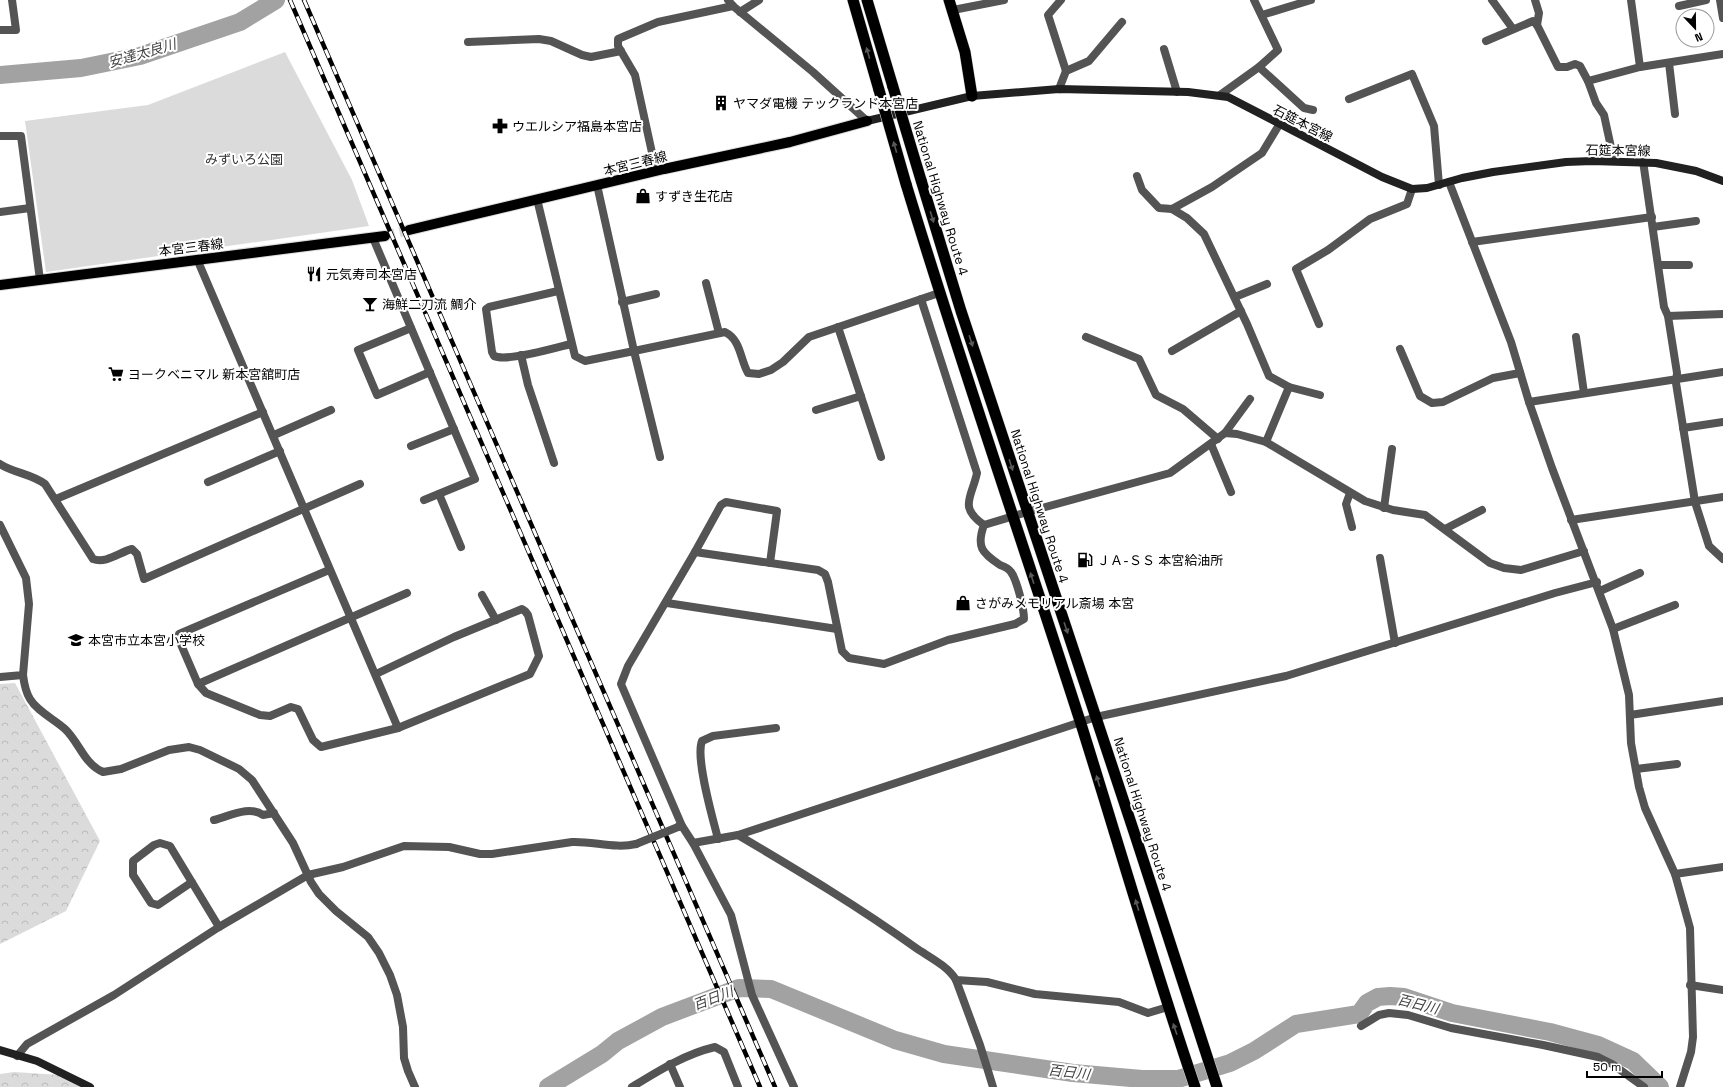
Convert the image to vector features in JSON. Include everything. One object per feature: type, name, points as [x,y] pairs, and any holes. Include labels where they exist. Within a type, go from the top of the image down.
[{"type":"highway","points":[[853,0],[939,293],[1080,723],[1168,1007],[1195,1087]]},
{"type":"highway","name":"National Highway Route 4","points":[[867,0],[961,311],[1217,1087]]},
{"type":"highway","points":[[951,5],[965,52],[972,96]]},
{"type":"main road","name":"石筵本宮線","points":[[867,121],[972,96],[1059,89],[1177,92],[1220,95],[1382,177],[1412,189],[1419,190],[1493,172],[1566,162],[1643,162],[1696,171],[1723,181]]},
{"type":"main road","name":"本宮三春線","points":[[409,230],[656,171],[790,142],[867,121]]},
{"type":"main road","name":"本宮三春線","points":[[0,285],[385,236]]},
{"type":"main road","points":[[0,1050],[37,1061],[90,1087]]},
{"type":"street","points":[[0,30],[16,30],[12,0]]},
{"type":"street","points":[[740,12],[759,0]]},
{"type":"street","points":[[951,5],[1004,0]]},
{"type":"street","points":[[1059,89],[1066,71],[1048,15],[1061,0]]},
{"type":"street","points":[[1220,95],[1259,67],[1278,50],[1254,0]]},
{"type":"street","points":[[1262,15],[1311,0]]},
{"type":"street","points":[[1492,0],[1513,29]]},
{"type":"street","points":[[1535,0],[1539,13],[1537,25]]},
{"type":"street","points":[[1631,0],[1640,67]]},
{"type":"street","points":[[1679,6],[1706,0]]},
{"type":"street","points":[[1720,0],[1723,18]]},
{"type":"street","points":[[656,171],[635,75],[621,51],[617,42],[618,39],[644,27],[731,3],[813,72],[867,121]]},
{"type":"street","points":[[1486,41],[1533,21],[1537,25],[1558,67],[1567,67],[1575,64],[1580,66],[1588,81],[1596,103],[1604,115],[1614,161]]},
{"type":"street","points":[[1066,71],[1089,61],[1122,22]]},
{"type":"street","points":[[468,42],[539,39],[551,41],[582,55],[591,57],[621,51]]},
{"type":"street","points":[[1164,49],[1177,92]]},
{"type":"street","points":[[1588,81],[1640,67],[1723,54]]},
{"type":"street","points":[[1669,63],[1675,114]]},
{"type":"street","points":[[1259,67],[1304,108],[1312,110]]},
{"type":"street","points":[[1349,99],[1412,74],[1434,126],[1439,185]]},
{"type":"street","points":[[1172,209],[1212,187],[1262,153],[1279,125]]},
{"type":"street","points":[[0,136],[21,136],[40,280]]},
{"type":"street","points":[[1643,162],[1664,307],[1668,316],[1694,502],[1709,546],[1723,559]]},
{"type":"street","points":[[1137,176],[1142,190],[1159,208],[1172,209],[1186,218],[1204,234],[1235,297],[1269,376],[1290,387],[1320,395]]},
{"type":"street","points":[[1449,182],[1511,342],[1529,402],[1571,520],[1597,582],[1613,629],[1625,673],[1629,696],[1631,743],[1645,808],[1675,874],[1690,928],[1690,985],[1693,1037],[1680,1087]]},
{"type":"street","points":[[597,185],[622,302],[660,458]]},
{"type":"street","points":[[1319,324],[1296,269],[1328,250],[1370,219],[1407,204],[1412,189]]},
{"type":"street","points":[[537,199],[571,344],[575,356],[585,362],[719,332],[727,333],[738,346],[748,373],[759,374],[771,370],[783,362],[809,337],[939,293]]},
{"type":"street","points":[[0,212],[30,208]]},
{"type":"street","points":[[1472,242],[1652,217]]},
{"type":"street","points":[[1653,228],[1696,221]]},
{"type":"street","points":[[373,238],[475,479],[424,500]]},
{"type":"street","points":[[197,259],[274,435],[329,570],[376,674],[398,728]]},
{"type":"street","points":[[1659,265],[1689,265]]},
{"type":"street","points":[[706,283],[719,332]]},
{"type":"street","points":[[1235,297],[1267,284]]},
{"type":"street","points":[[558,291],[489,307],[486,309],[494,356],[502,358],[522,355],[571,344]]},
{"type":"street","points":[[622,302],[656,294]]},
{"type":"street","points":[[921,299],[978,473],[968,499],[968,507],[971,514],[984,525]]},
{"type":"street","points":[[1172,351],[1241,311]]},
{"type":"street","points":[[1668,316],[1723,314]]},
{"type":"street","points":[[838,327],[881,457]]},
{"type":"street","points":[[411,328],[358,350],[377,394],[430,372]]},
{"type":"street","points":[[1086,337],[1139,358],[1156,395],[1183,409],[1218,439]]},
{"type":"street","points":[[1576,337],[1584,393]]},
{"type":"street","points":[[1400,349],[1420,396],[1432,403],[1443,402],[1493,378],[1520,373]]},
{"type":"street","points":[[522,355],[528,385],[554,463]]},
{"type":"street","points":[[1529,402],[1676,378],[1723,372]]},
{"type":"street","points":[[1266,442],[1290,387]]},
{"type":"street","points":[[816,410],[861,396]]},
{"type":"street","points":[[984,525],[1170,473],[1225,433],[1250,399]]},
{"type":"street","points":[[274,435],[331,410]]},
{"type":"street","points":[[56,499],[263,412]]},
{"type":"street","points":[[1683,428],[1723,422]]},
{"type":"street","points":[[411,446],[454,429]]},
{"type":"street","points":[[1225,433],[1237,434],[1266,442],[1314,469],[1365,501],[1384,508],[1425,515],[1490,563],[1504,568],[1521,570],[1584,551]]},
{"type":"street","points":[[1211,444],[1232,492]]},
{"type":"street","points":[[1384,508],[1392,449]]},
{"type":"street","points":[[208,482],[280,451]]},
{"type":"street","points":[[0,464],[9,470],[40,480],[45,484],[93,559],[98,561],[132,549],[137,554],[144,579],[304,510],[360,484]]},
{"type":"street","points":[[1350,493],[1346,504],[1352,527]]},
{"type":"street","points":[[438,494],[461,547]]},
{"type":"street","points":[[1571,520],[1723,497]]},
{"type":"street","points":[[770,563],[777,510],[726,502],[721,505],[667,603],[628,666],[621,684],[680,826],[693,844],[731,915],[752,995],[794,1087]]},
{"type":"street","points":[[1445,529],[1482,510]]},
{"type":"street","points":[[0,525],[26,578],[29,604],[23,675],[25,688],[30,700],[69,733],[90,763],[97,770],[103,772],[113,772],[181,747],[200,750],[246,773],[293,843],[314,888],[323,899],[368,937],[390,975],[401,1009],[404,1058],[415,1087]]},
{"type":"street","points":[[695,552],[818,570],[825,574],[842,650],[849,658],[884,664],[948,640],[1015,624],[1024,619],[1024,611],[1021,600],[1010,571],[988,556],[980,547],[980,535],[984,525]]},
{"type":"street","points":[[1380,558],[1395,643]]},
{"type":"street","points":[[329,570],[179,634],[179,640],[198,684],[206,693],[260,716],[270,716],[291,707],[298,708],[313,740],[320,747],[398,728],[530,674],[540,656],[537,641],[526,611],[522,609],[454,637],[376,674]]},
{"type":"street","points":[[1600,591],[1640,573]]},
{"type":"street","points":[[693,844],[738,835],[1096,717],[1286,676],[1555,593],[1597,582]]},
{"type":"street","points":[[198,684],[408,593]]},
{"type":"street","points":[[482,595],[496,620]]},
{"type":"street","points":[[667,603],[837,630]]},
{"type":"street","points":[[1613,629],[1675,605]]},
{"type":"street","points":[[0,677],[23,675]]},
{"type":"street","points":[[1630,715],[1723,701]]},
{"type":"street","points":[[718,839],[705,791],[701,754],[702,741],[713,736],[776,728]]},
{"type":"street","points":[[1636,769],[1677,764]]},
{"type":"street","points":[[214,820],[254,810],[263,816],[274,813]]},
{"type":"street","points":[[17,1056],[27,1044],[114,995],[219,927],[308,875],[343,866],[404,846],[449,848],[480,854],[584,841],[621,846],[636,844],[680,826]]},
{"type":"street","points":[[738,835],[821,884],[898,935],[948,971],[956,980],[980,1045],[993,1087]]},
{"type":"street","points":[[192,882],[158,905],[151,903],[133,875],[133,861],[154,845],[160,843],[170,846],[192,882],[219,927]]},
{"type":"street","points":[[1675,874],[1723,867]]},
{"type":"street","points":[[956,980],[987,982],[1035,994],[1119,1002],[1148,1013],[1168,1007]]},
{"type":"street","points":[[1690,985],[1723,990]]},
{"type":"street","points":[[1361,1026],[1379,1015],[1389,1013],[1408,1015],[1451,1028],[1598,1057],[1612,1064],[1644,1087]]},
{"type":"street","points":[[632,1087],[670,1064],[700,1051],[715,1047],[724,1052],[738,1087]]},
{"type":"street","points":[[670,1064],[680,1087]]},
{"type":"green space","name":"みずいろ公園","points":[[285,52],[352,180],[369,226],[46,272],[25,121],[148,105]]},
{"type":"green space","points":[[15,683],[100,841],[66,911],[0,944],[0,684]]},
{"type":"green space","points":[[14,1072],[76,1076],[85,1087],[0,1087],[0,1074]]},
{"type":"waterway","name":"安達太良川","points":[[0,75],[81,68],[140,56],[240,22],[276,0]]},
{"type":"waterway","name":"百日川","points":[[548,1087],[602,1054],[618,1041],[662,1017],[739,988],[771,989],[895,1040],[944,1054],[1073,1073],[1142,1079],[1178,1079],[1230,1063],[1254,1051],[1296,1024],[1359,1014],[1367,1003],[1378,997],[1404,997],[1452,1013],[1550,1032],[1598,1045],[1633,1061],[1660,1087]]},
{"type":"tunnel","points":[[385,236],[409,230]]},
{"type":"railway","points":[[290,0],[760,1087]]},
{"type":"railway","points":[[304,0],[775,1087]]},
{"type":"place","name":"ヤマダ電機 テックランド本宮店","points":[[721,103]]},
{"type":"place","name":"ウエルシア福島本宮店","points":[[500,126]]},
{"type":"place","name":"すずき生花店","points":[[643,196]]},
{"type":"place","name":"元気寿司本宮店","points":[[314,274]]},
{"type":"place","name":"海鮮二刀流 鯛介","points":[[370,304]]},
{"type":"place","name":"ヨークベニマル 新本宮舘町店","points":[[116,374]]},
{"type":"place","name":"ＪＡ-ＳＳ 本宮給油所","points":[[1085,560]]},
{"type":"place","name":"さがみメモリアル斎場 本宮","points":[[963,603]]},
{"type":"place","name":"本宮市立本宮小学校","points":[[76,640]]}]
